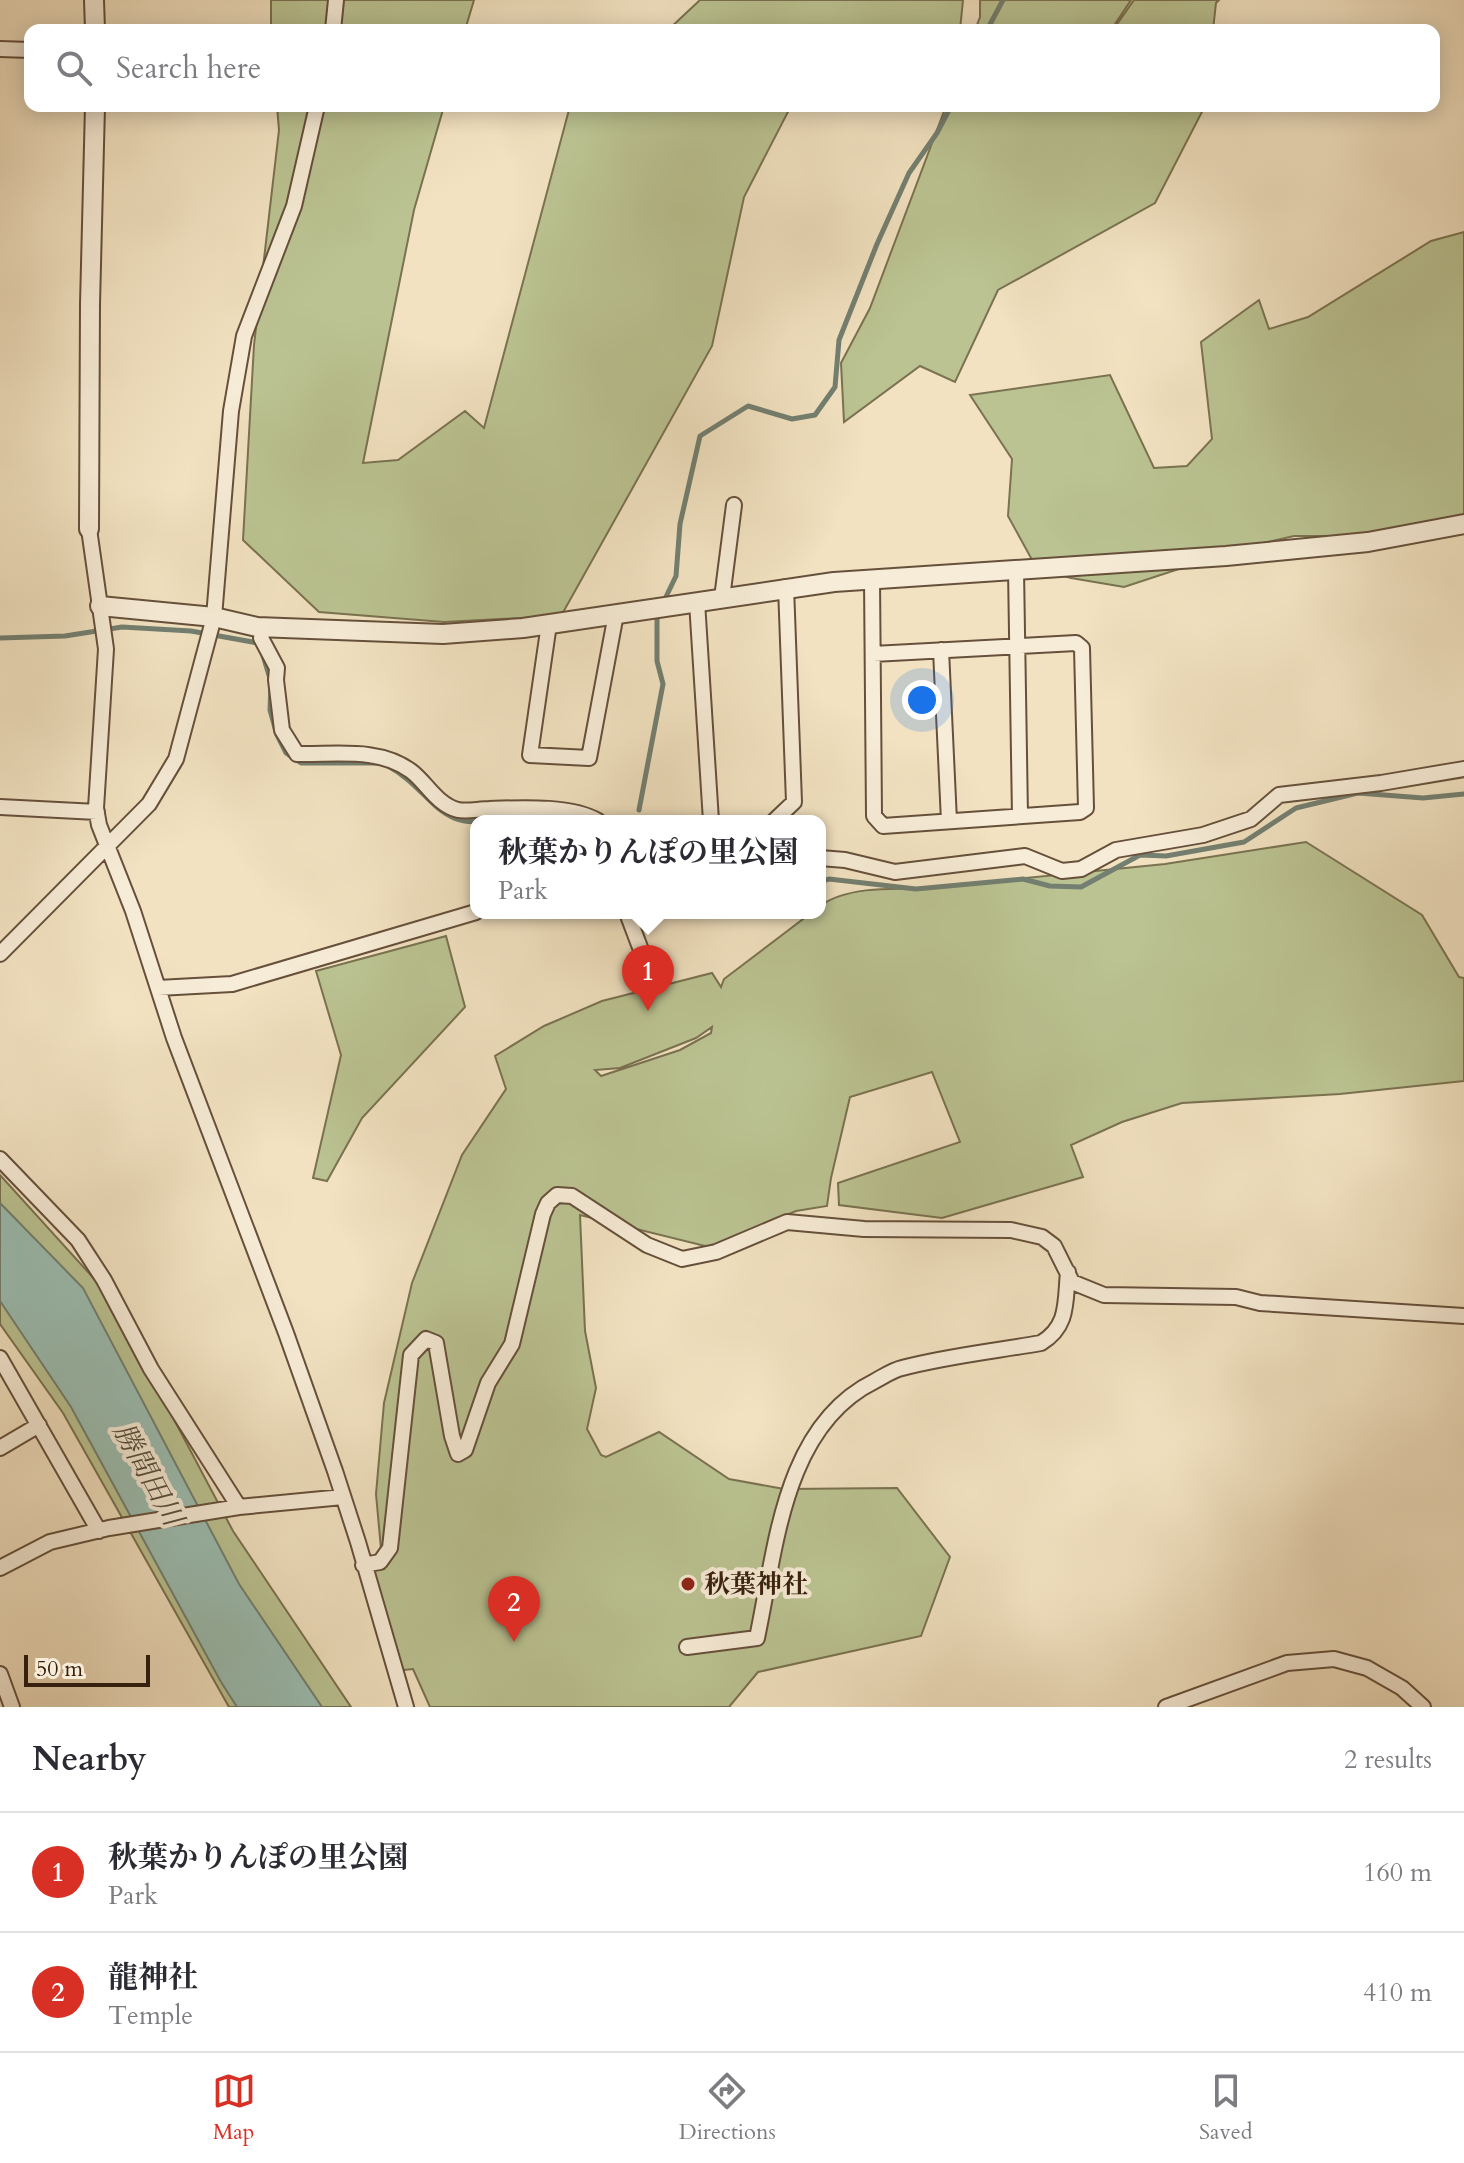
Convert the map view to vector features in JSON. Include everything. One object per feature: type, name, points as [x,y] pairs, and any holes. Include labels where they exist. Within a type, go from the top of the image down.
[{"type":"street","points":[[94,0],[95,24]]},
{"type":"street","points":[[334,24],[336,0]]},
{"type":"street","points":[[0,49],[24,50]]},
{"type":"street","points":[[95,112],[89,529],[105,642],[97,812],[99,825],[174,1038],[286,1333],[373,1590],[406,1707]]},
{"type":"street","points":[[0,954],[149,804],[176,759],[213,620],[231,411],[244,336],[294,206],[316,112]]},
{"type":"street","points":[[722,598],[734,505]]},
{"type":"street","points":[[101,613],[213,620],[264,627],[443,634],[549,624],[786,587],[1226,556],[1368,542],[1464,524]]},
{"type":"street","points":[[1016,570],[1020,816]]},
{"type":"street","points":[[872,579],[874,816],[883,826],[1080,812],[1086,808],[1082,648],[1076,643],[873,654]]},
{"type":"street","points":[[780,815],[794,802],[786,587]]},
{"type":"street","points":[[697,602],[711,815]]},
{"type":"street","points":[[549,624],[530,755],[589,758],[616,614]]},
{"type":"street","points":[[264,627],[261,638],[277,668],[282,730],[297,754],[376,755],[396,761],[414,773],[433,794],[457,810],[568,811],[586,815]]},
{"type":"street","points":[[941,650],[949,821]]},
{"type":"street","points":[[826,858],[895,872],[1025,856],[1062,871],[1081,869],[1116,850],[1203,835],[1251,819],[1279,795],[1464,769]]},
{"type":"street","points":[[0,807],[97,812]]},
{"type":"street","points":[[158,988],[232,984],[470,914]]},
{"type":"street","points":[[629,919],[644,958]]},
{"type":"street","points":[[0,1159],[78,1240],[104,1280],[151,1369],[239,1507]]},
{"type":"street","points":[[363,1565],[380,1562],[390,1548],[411,1355],[426,1339],[436,1343],[458,1454],[465,1450],[488,1383],[512,1344],[543,1214],[548,1203],[557,1195],[572,1196],[647,1245],[682,1259],[716,1252],[787,1222],[864,1229],[1011,1230],[1042,1237],[1054,1246],[1072,1282],[1104,1295],[1236,1297],[1260,1303],[1464,1316]]},
{"type":"street","points":[[687,1647],[757,1638],[784,1513],[797,1470],[814,1433],[838,1405],[861,1388],[900,1368],[1041,1343],[1056,1334],[1063,1317],[1068,1272]]},
{"type":"street","points":[[0,1358],[104,1529]]},
{"type":"street","points":[[0,1448],[39,1425]]},
{"type":"street","points":[[0,1568],[50,1542],[104,1529],[239,1507],[343,1497]]},
{"type":"street","points":[[1166,1707],[1287,1663],[1334,1659],[1379,1674],[1402,1688],[1423,1707]]},
{"type":"street","points":[[0,1674],[12,1707]]},
{"type":"green space","points":[[271,0],[474,0],[467,24],[271,24]]},
{"type":"green space","points":[[700,0],[963,0],[961,24],[674,24]]},
{"type":"green space","points":[[980,0],[1131,0],[1115,24],[977,24]]},
{"type":"green space","points":[[1134,0],[1219,0],[1214,24],[1117,24]]},
{"type":"green space","points":[[278,112],[442,112],[414,210],[363,463],[398,460],[465,411],[484,428],[568,112],[788,112],[744,197],[712,346],[561,616],[444,622],[319,612],[243,540],[254,345],[279,130]]},
{"type":"green space","points":[[944,112],[1202,112],[1155,203],[998,290],[955,382],[920,366],[844,422],[841,363],[870,308]]},
{"type":"green space","points":[[1464,232],[1464,521],[1411,536],[1294,536],[1246,547],[1124,587],[1037,569],[1008,516],[1012,459],[970,395],[1110,375],[1154,468],[1187,466],[1212,439],[1201,342],[1259,300],[1269,329],[1308,317],[1431,241]]},
{"type":"green space","points":[[1306,842],[1422,915],[1459,977],[1464,978],[1464,1081],[1340,1094],[1182,1103],[1122,1122],[1071,1145],[1083,1177],[942,1218],[839,1205],[838,1183],[960,1142],[932,1072],[850,1097],[827,1206],[796,1211],[709,1247],[580,1215],[585,1331],[596,1388],[587,1429],[601,1455],[606,1457],[659,1432],[729,1479],[784,1489],[897,1488],[950,1557],[921,1636],[758,1672],[729,1707],[430,1707],[413,1669],[394,1671],[363,1565],[382,1560],[376,1494],[384,1403],[412,1283],[462,1155],[506,1089],[495,1056],[544,1026],[602,1001],[712,973],[721,987],[724,979],[803,919],[826,919],[826,902],[830,900],[866,890],[916,889],[1165,864]],"holes":[[[712,1027],[711,1033],[680,1050],[601,1076],[595,1070],[620,1068],[696,1038]]]},
{"type":"green space","points":[[446,936],[465,1007],[362,1118],[327,1181],[313,1178],[341,1055],[316,971]]},
{"type":"green space","points":[[0,1175],[107,1293],[233,1531],[351,1707],[229,1707],[63,1413],[0,1324]]},
{"type":"water","name":"勝間田川","points":[[0,1203],[83,1288],[239,1584],[322,1707],[237,1707],[221,1682],[71,1407],[0,1301]]},
{"type":"waterway","points":[[990,24],[1003,0]]},
{"type":"waterway","points":[[664,601],[676,576],[680,524],[700,436],[748,406],[792,419],[815,415],[835,387],[839,340],[877,244],[909,173],[948,112]]},
{"type":"waterway","points":[[639,810],[663,684],[657,661],[657,614]]},
{"type":"waterway","points":[[0,638],[65,636],[122,627],[191,631],[258,643]]},
{"type":"waterway","points":[[262,652],[271,682],[270,710],[286,753],[301,763],[379,763]]},
{"type":"waterway","points":[[388,766],[438,808],[450,816],[470,821]]},
{"type":"waterway","points":[[826,880],[916,889],[1023,879],[1050,886],[1081,887],[1140,855],[1166,856],[1244,842],[1296,808],[1358,793],[1423,798],[1464,794]]},
{"type":"place","name":"秋葉かりんぽの里公園","points":[[648,1011]]},
{"type":"place","name":"秋葉神社","points":[[688,1584]]},
{"type":"place","name":"龍神社","points":[[514,1642]]}]
